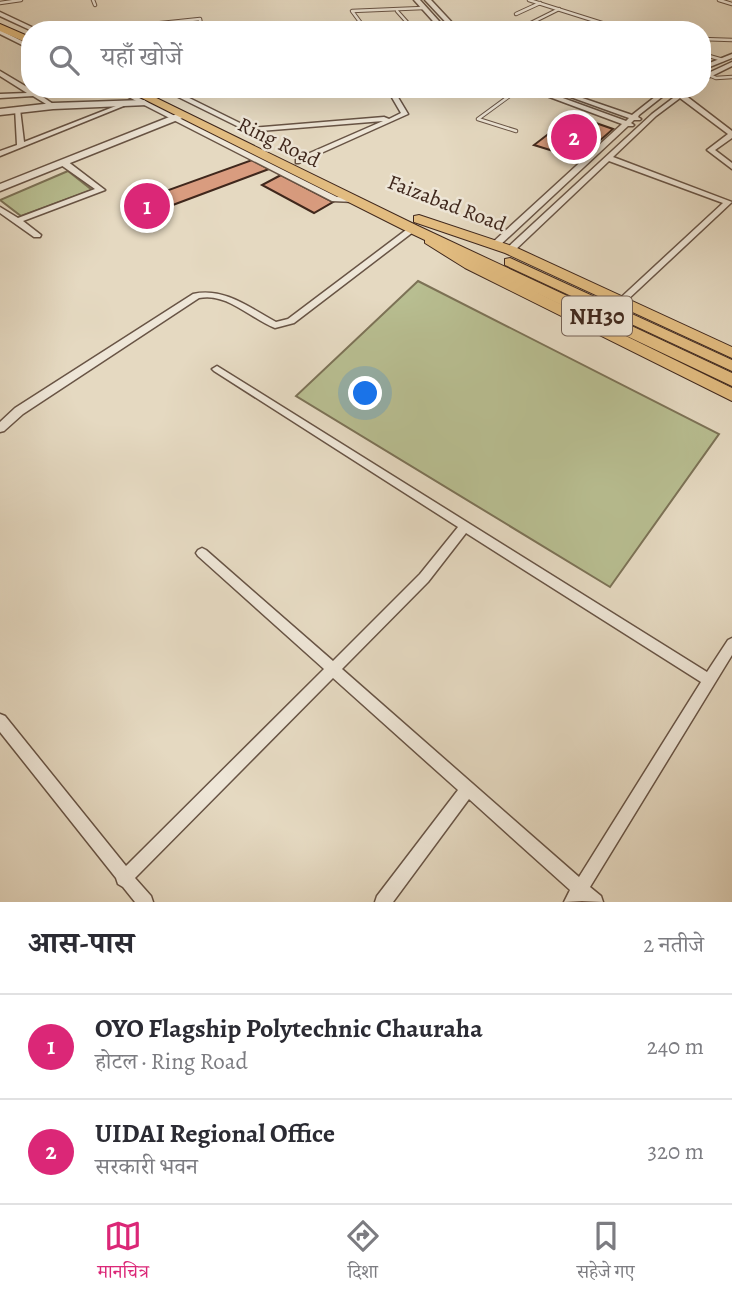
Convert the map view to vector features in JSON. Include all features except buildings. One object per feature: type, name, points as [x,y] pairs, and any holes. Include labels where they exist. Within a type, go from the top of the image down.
[{"type":"main road","points":[[0,17],[21,28]]},
{"type":"main road","points":[[1,32],[21,38]]},
{"type":"main road","name":"Ring Road","points":[[150,98],[188,113],[355,200],[416,224]]},
{"type":"main road","name":"Faizabad Road","points":[[163,98],[188,113],[248,133],[416,224],[470,265],[732,395]]},
{"type":"main road","name":"Faizabad Road","points":[[416,224],[503,247],[732,353]]},
{"type":"main road","name":"NH30","points":[[416,224],[732,366]]},
{"type":"main road","name":"NH30","points":[[468,248],[732,380]]},
{"type":"street","points":[[417,0],[436,21]]},
{"type":"street","points":[[428,0],[448,21]]},
{"type":"street","points":[[0,17],[21,25]]},
{"type":"street","points":[[1,32],[21,42]]},
{"type":"street","points":[[711,65],[723,60],[732,61]]},
{"type":"street","points":[[711,74],[732,61]]},
{"type":"street","points":[[0,74],[21,86]]},
{"type":"street","points":[[0,96],[21,95]]},
{"type":"street","points":[[41,98],[53,106]]},
{"type":"street","points":[[134,98],[144,103]]},
{"type":"street","points":[[174,98],[188,113]]},
{"type":"street","points":[[299,161],[405,114],[395,98]]},
{"type":"street","points":[[555,98],[640,129]]},
{"type":"street","points":[[566,102],[572,98]]},
{"type":"street","points":[[577,98],[647,122]]},
{"type":"street","points":[[503,247],[545,199],[658,98]]},
{"type":"street","points":[[503,247],[559,204],[676,98]]},
{"type":"street","points":[[684,98],[732,135],[711,150],[732,167]]},
{"type":"street","points":[[0,154],[128,103]]},
{"type":"street","points":[[0,112],[53,106],[144,103],[188,113]]},
{"type":"street","points":[[17,109],[21,145]]},
{"type":"street","points":[[0,188],[188,113]]},
{"type":"street","points":[[248,133],[384,119],[388,121]]},
{"type":"street","points":[[609,158],[731,202],[620,302]]},
{"type":"street","points":[[16,221],[101,190],[64,163]]},
{"type":"street","points":[[545,199],[559,204]]},
{"type":"street","points":[[0,209],[37,235]]},
{"type":"street","points":[[0,428],[19,411],[196,296],[215,293],[275,326],[291,321],[416,224]]},
{"type":"street","points":[[217,369],[709,680]]},
{"type":"street","points":[[124,878],[331,668],[424,578],[465,526]]},
{"type":"street","points":[[202,553],[467,790],[576,895],[595,902]]},
{"type":"street","points":[[576,895],[732,645]]},
{"type":"street","points":[[0,721],[139,898]]},
{"type":"street","points":[[383,902],[467,790]]},
{"type":"lane","points":[[0,3],[21,0]]},
{"type":"lane","points":[[93,0],[95,5]]},
{"type":"lane","points":[[529,0],[596,21]]},
{"type":"lane","points":[[719,0],[732,4]]},
{"type":"lane","points":[[516,14],[540,4]]},
{"type":"lane","points":[[359,21],[352,11],[388,6],[407,21]]},
{"type":"lane","points":[[397,11],[423,8]]},
{"type":"lane","points":[[535,21],[559,9]]},
{"type":"lane","points":[[181,21],[200,21]]},
{"type":"lane","points":[[711,39],[732,38]]},
{"type":"lane","points":[[711,57],[723,60]]},
{"type":"lane","points":[[711,78],[732,77]]},
{"type":"lane","points":[[507,98],[478,119],[516,131]]},
{"type":"green space","points":[[68,171],[92,190],[21,216],[0,200]]},
{"type":"green space","points":[[418,281],[719,434],[610,587],[296,396]]},
{"type":"place","name":"UIDAI Regional Office","points":[[574,137]]},
{"type":"place","name":"OYO Flagship Polytechnic Chauraha","points":[[147,206]]}]
